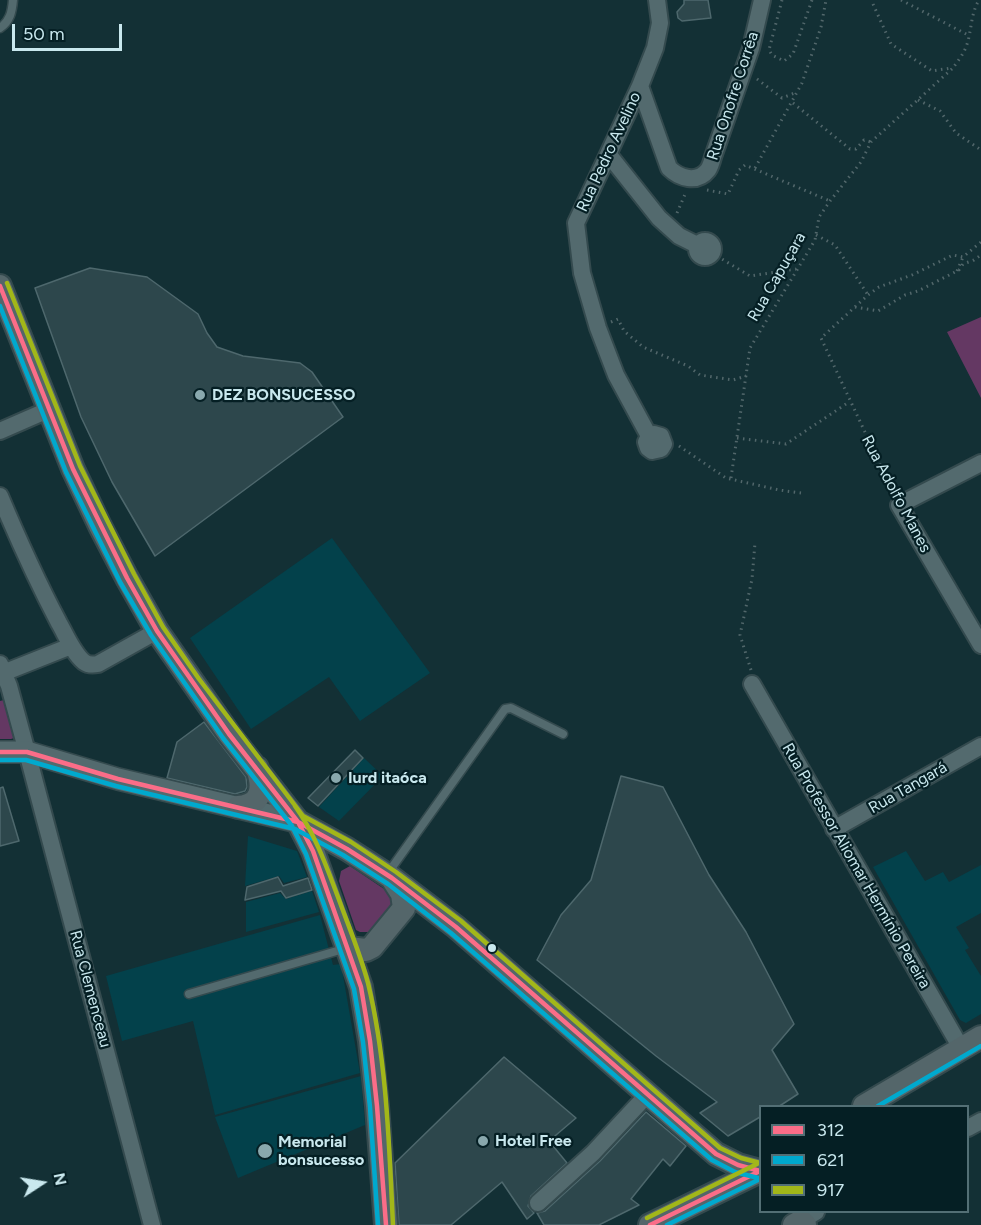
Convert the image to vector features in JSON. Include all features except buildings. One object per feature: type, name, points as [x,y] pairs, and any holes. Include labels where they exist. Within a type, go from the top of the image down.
[{"type":"main road","points":[[0,286],[48,410],[100,526],[157,631],[223,725],[298,822],[313,851],[361,987],[378,1114],[386,1225]]},
{"type":"main road","points":[[238,807],[249,805],[258,798],[261,783],[257,768]]},
{"type":"main road","points":[[298,822],[389,876],[456,927],[716,1154],[738,1165],[759,1171]]},
{"type":"main road","points":[[348,948],[366,950],[372,947],[404,908],[402,894],[389,876]]},
{"type":"main road","points":[[867,1105],[981,1037]]},
{"type":"main road","points":[[718,1194],[728,1161]]},
{"type":"main road","points":[[650,1225],[718,1194],[759,1172]]},
{"type":"street","name":"Rua Pedro Avelino","points":[[656,437],[616,375],[601,337],[582,273],[576,229],[577,218],[640,86],[658,37],[660,23],[657,0]]},
{"type":"street","name":"Rua Onofre Corrêa","points":[[688,178],[699,177],[708,171],[751,48],[762,0]]},
{"type":"street","points":[[640,86],[666,161],[675,173],[688,178]]},
{"type":"street","points":[[609,155],[669,229],[705,249]]},
{"type":"street","points":[[0,430],[48,410]]},
{"type":"street","points":[[899,506],[981,464]]},
{"type":"street","points":[[0,496],[16,535],[71,646],[84,662],[93,664],[157,631]]},
{"type":"street","name":"Rua Adolfo Manes","points":[[899,506],[981,645]]},
{"type":"street","points":[[3,679],[71,646]]},
{"type":"street","name":"Rua Clemenceau","points":[[3,679],[27,752],[152,1225]]},
{"type":"street","name":"Rua Professor Aliomar Hermínio Pereira","points":[[752,684],[961,1048]]},
{"type":"street","name":"Rua Tangará","points":[[834,829],[981,746]]},
{"type":"street","points":[[0,752],[27,752],[118,779],[298,822]]},
{"type":"street","points":[[538,1203],[593,1154],[647,1095]]},
{"type":"lane","points":[[0,28],[8,22],[14,0]]},
{"type":"lane","points":[[389,876],[505,709],[512,708],[563,734]]},
{"type":"lane","points":[[189,994],[348,948]]},
{"type":"path","points":[[782,0],[769,50],[772,55],[784,61],[794,54],[812,0]]},
{"type":"path","points":[[756,168],[798,91],[821,27],[826,0]]},
{"type":"path","points":[[901,0],[968,35]]},
{"type":"path","name":"Rua Capuçara","points":[[730,478],[750,348],[815,240],[819,217],[861,162],[871,142],[953,68],[967,46],[974,8],[979,0]]},
{"type":"path","points":[[873,4],[891,44],[932,71],[953,68]]},
{"type":"path","points":[[744,69],[782,98],[798,91]]},
{"type":"path","points":[[918,100],[940,111],[956,132],[981,150]]},
{"type":"path","points":[[793,103],[850,149],[856,149],[864,140],[871,142]]},
{"type":"path","points":[[669,229],[686,194],[688,178],[706,190],[728,194],[741,167],[745,165],[830,201]]},
{"type":"path","points":[[816,235],[835,245],[868,295]]},
{"type":"path","points":[[957,271],[963,256],[981,242]]},
{"type":"path","points":[[705,249],[750,276],[797,268]]},
{"type":"path","points":[[855,306],[879,286],[912,275],[953,255],[963,256]]},
{"type":"path","points":[[855,306],[878,311],[905,295],[918,291],[957,271],[963,264],[981,255]]},
{"type":"path","name":"Rua Adolfo Manes","points":[[855,306],[821,338],[899,506]]},
{"type":"path","points":[[618,319],[624,331],[643,347],[688,366],[700,375],[733,380],[746,376]]},
{"type":"path","points":[[737,438],[786,444],[849,402]]},
{"type":"path","points":[[656,437],[673,440],[726,478],[801,493]]},
{"type":"path","points":[[752,684],[753,675],[740,635],[753,579],[755,543]]},
{"type":"shaded area","points":[[981,317],[981,398],[947,332]]},
{"type":"shaded area","points":[[332,538],[430,673],[360,721],[329,677],[251,729],[190,638]]},
{"type":"shaded area","points":[[4,700],[17,737],[11,739],[0,739],[0,701]]},
{"type":"shaded area","points":[[364,758],[383,776],[339,821],[319,807]]},
{"type":"shaded area","points":[[248,836],[297,851],[307,877],[284,883],[279,876],[245,886]]},
{"type":"shaded area","points":[[906,851],[925,881],[943,872],[949,882],[981,865],[981,913],[956,927],[969,948],[965,950],[981,976],[981,1014],[966,1023],[960,1020],[873,867]]},
{"type":"shaded area","points":[[350,866],[390,893],[392,905],[370,932],[356,930],[339,881],[341,871]]},
{"type":"shaded area","points":[[312,891],[319,912],[246,932],[246,902],[280,893],[286,899]]},
{"type":"shaded area","points":[[320,915],[333,965],[341,964],[360,1073],[215,1115],[193,1021],[122,1041],[106,976]]},
{"type":"shaded area","name":"Memorial bonsucesso","points":[[361,1076],[365,1125],[238,1178],[215,1117]]},
{"type":"transit line","name":"917","points":[[7,283],[80,466],[163,627],[199,679],[303,816],[351,842],[396,872],[461,921],[720,1148],[741,1158],[759,1163]]},
{"type":"transit line","name":"312","points":[[0,286],[73,469],[127,578],[157,631],[229,734],[298,822],[313,851],[361,987],[377,1106],[386,1225]]},
{"type":"transit line","name":"621","points":[[0,306],[66,472],[120,582],[151,635],[223,738],[292,826],[306,854],[354,989],[370,1107],[378,1225]]},
{"type":"transit line","name":"312","points":[[0,752],[27,752],[118,779],[298,822],[347,849],[392,878],[456,927],[716,1154],[738,1165],[759,1171]]},
{"type":"transit line","name":"621","points":[[0,760],[26,760],[116,786],[295,829],[343,855],[388,884],[451,933],[712,1160],[735,1172],[758,1178]]},
{"type":"transit line","name":"917","points":[[295,806],[324,862],[358,950],[368,983],[383,1073],[393,1225]]},
{"type":"transit line","name":"621","points":[[880,1105],[981,1046]]},
{"type":"transit line","name":"917","points":[[647,1218],[757,1164]]},
{"type":"transit line","name":"312","points":[[650,1225],[759,1171]]},
{"type":"transit line","name":"621","points":[[667,1225],[759,1179]]},
{"type":"place","name":"DEZ BONSUCESSO","points":[[200,395]]},
{"type":"place","name":"Iurd itaóca","points":[[336,778]]},
{"type":"place","name":"Hotel Free","points":[[483,1141]]},
{"type":"place","name":"Memorial bonsucesso","points":[[265,1151]]}]
